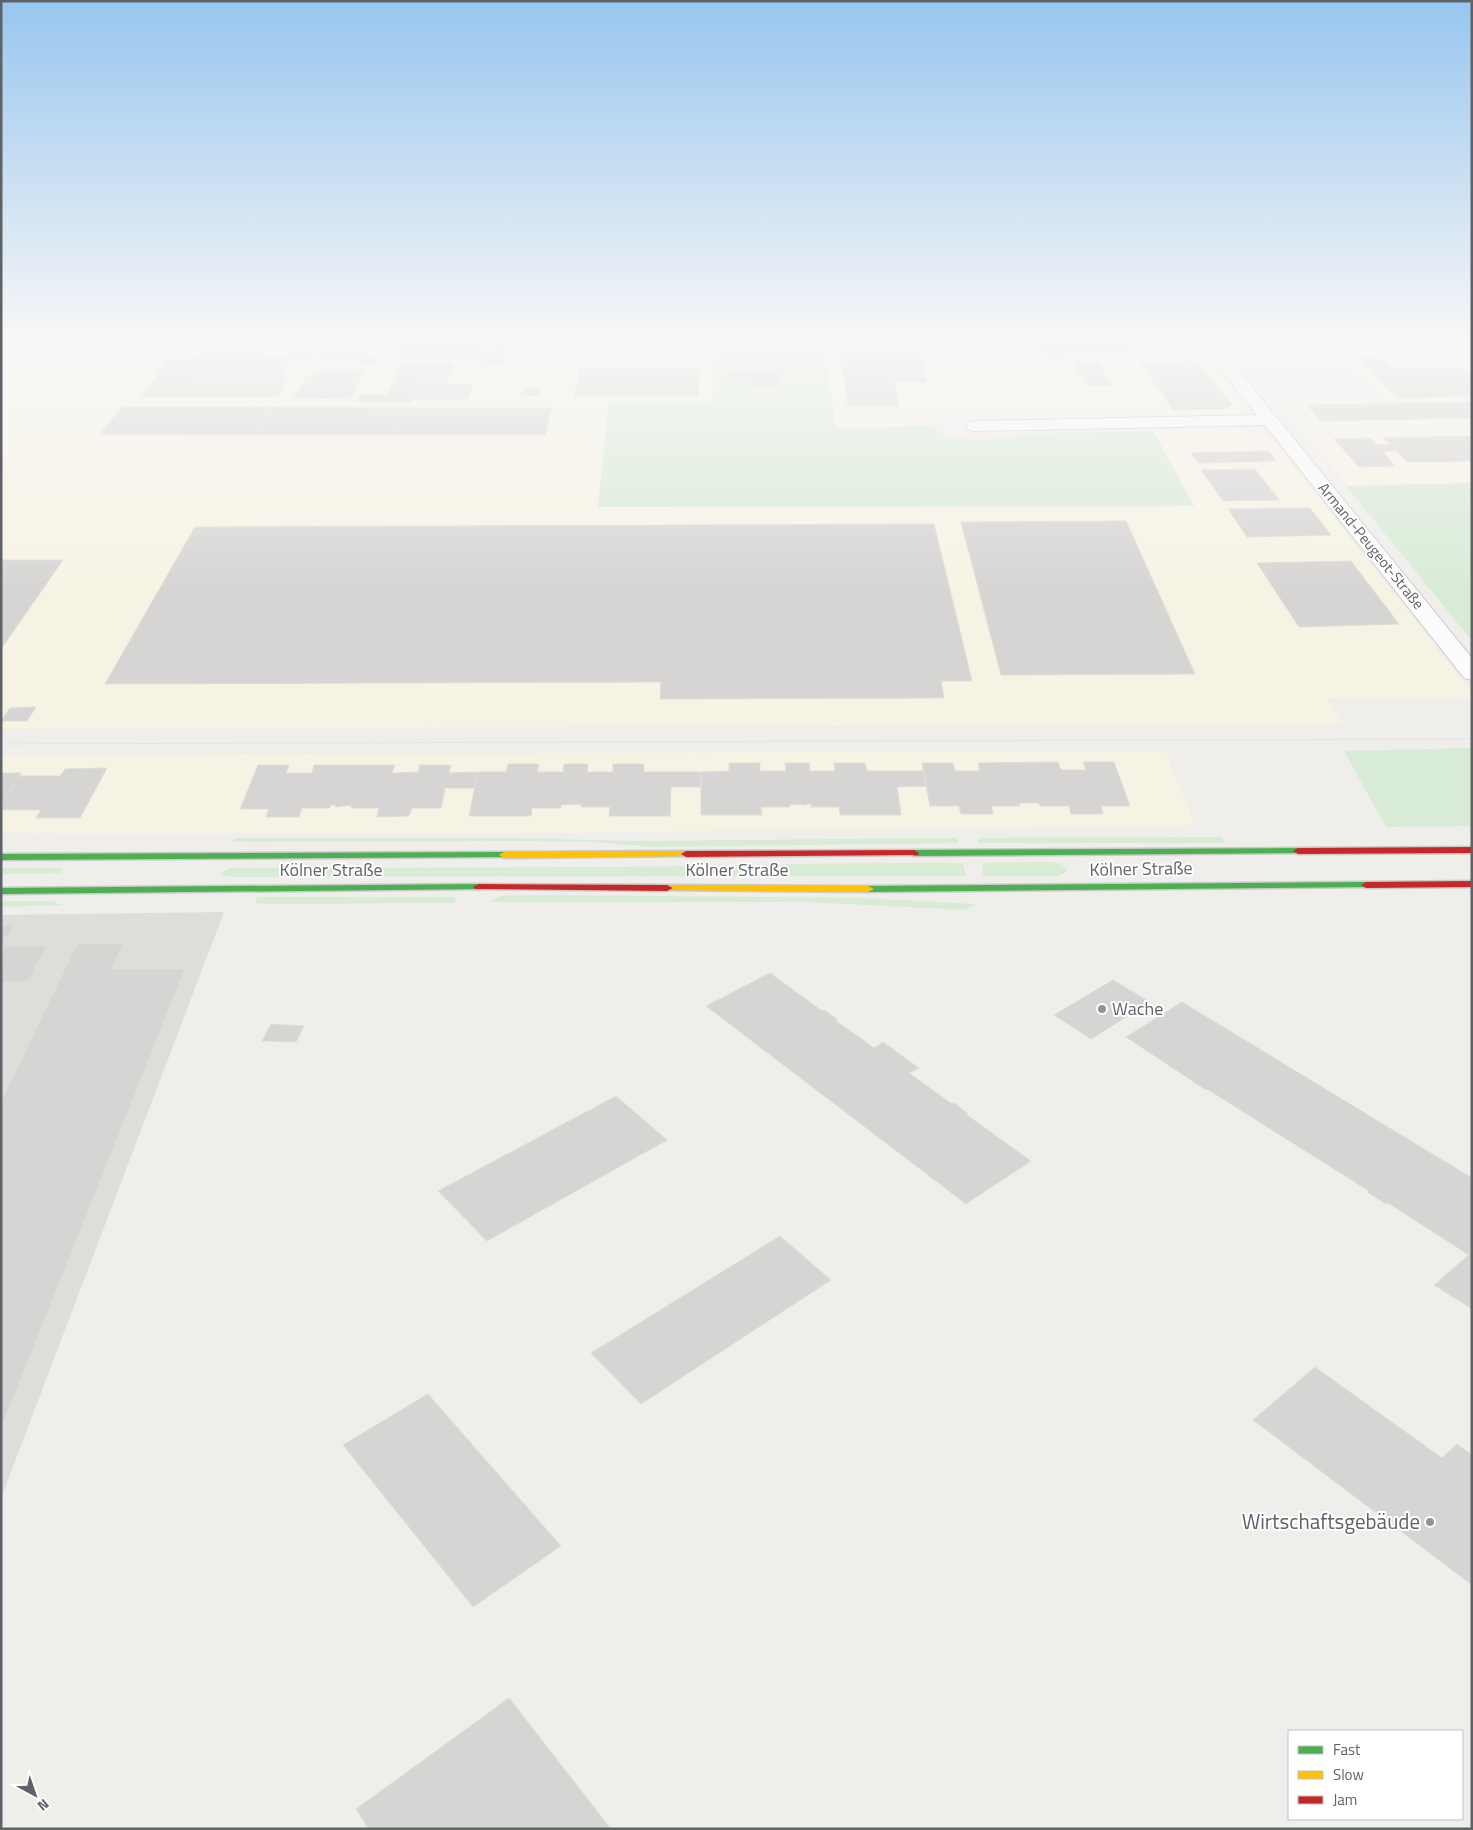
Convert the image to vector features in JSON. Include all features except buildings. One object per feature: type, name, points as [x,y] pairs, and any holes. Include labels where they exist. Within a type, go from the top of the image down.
[{"type":"main road","name":"Kölner Straße","points":[[1,857],[157,861],[1472,850]]},
{"type":"main road","name":"Kölner Straße","points":[[1,890],[146,885],[957,890],[1472,884]]},
{"type":"street","points":[[975,426],[1054,424]]},
{"type":"street","name":"Armand-Peugeot-Straße","points":[[1273,424],[1472,674]]},
{"type":"shaded area","points":[[1,424],[607,424],[598,507],[1194,506],[1153,431],[1237,429],[1254,432],[1271,439],[1292,464],[1472,693],[1472,698],[1327,698],[1343,724],[1,729]]},
{"type":"shaded area","points":[[835,424],[931,424],[931,426],[836,428]]},
{"type":"shaded area","points":[[1297,424],[1472,424],[1472,483],[1348,486]]},
{"type":"shaded area","points":[[1165,751],[1195,825],[450,834],[1,833],[1,755]]},
{"type":"shaded area","points":[[224,912],[1,1498],[1,915]]},
{"type":"green space","points":[[607,424],[835,424],[836,428],[931,426],[945,436],[977,441],[1046,433],[1153,431],[1194,506],[598,507]]},
{"type":"green space","points":[[1472,483],[1472,641],[1346,486]]},
{"type":"green space","points":[[1472,748],[1472,826],[1386,827],[1344,751]]},
{"type":"green space","points":[[1222,837],[1225,843],[978,843],[978,840],[985,838]]},
{"type":"green space","points":[[237,838],[507,838],[635,841],[957,838],[959,843],[655,847],[593,842],[529,841],[231,841]]},
{"type":"green space","points":[[1052,862],[1061,864],[1066,868],[1066,872],[1059,876],[983,876],[982,863]]},
{"type":"green space","points":[[963,863],[966,876],[234,877],[224,876],[220,873],[230,868],[624,867]]},
{"type":"green space","points":[[1,868],[63,868],[60,873],[1,874]]},
{"type":"green space","points":[[501,896],[861,898],[975,905],[965,910],[808,902],[492,902],[492,900]]},
{"type":"green space","points":[[257,897],[455,897],[456,903],[266,904],[255,903]]},
{"type":"green space","points":[[1,901],[52,901],[62,905],[1,907]]},
{"type":"tram line","points":[[1,744],[1472,739]]},
{"type":"traffic: fast","points":[[914,853],[1298,851]]},
{"type":"traffic: fast","points":[[1,857],[504,855]]},
{"type":"traffic: fast","points":[[868,889],[1366,885]]},
{"type":"traffic: fast","points":[[1,891],[479,887]]},
{"type":"traffic: slow","points":[[504,855],[686,854]]},
{"type":"traffic: slow","points":[[667,888],[868,889]]},
{"type":"traffic: jam","points":[[1298,851],[1472,850]]},
{"type":"traffic: jam","points":[[686,854],[914,853]]},
{"type":"traffic: jam","points":[[1366,885],[1472,884]]},
{"type":"traffic: jam","points":[[479,887],[667,888]]},
{"type":"place","name":"Wache","points":[[1102,1009]]},
{"type":"place","name":"Wirtschaftsgebäude","points":[[1430,1522]]}]
